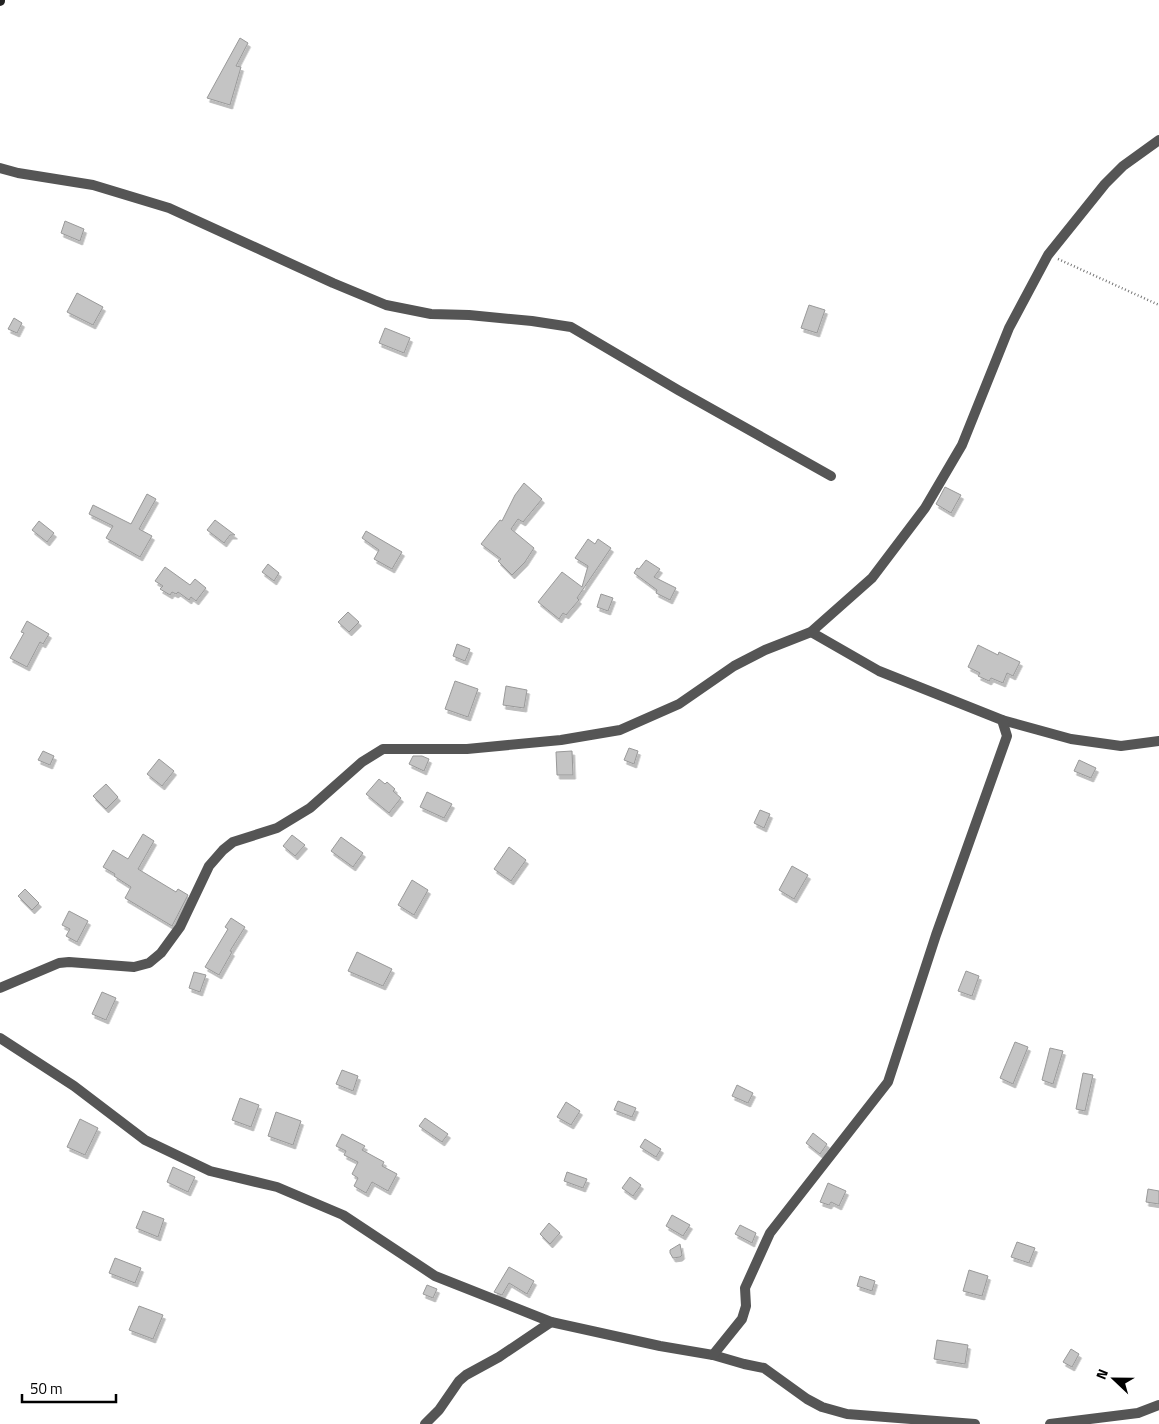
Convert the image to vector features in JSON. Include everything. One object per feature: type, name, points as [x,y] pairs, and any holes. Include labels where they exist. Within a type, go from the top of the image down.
[{"type":"street","points":[[0,988],[64,962],[134,967],[148,963],[161,953],[180,927],[209,866],[223,850],[233,842],[277,828],[310,808],[362,762],[383,749],[468,749],[561,740],[620,730],[678,704],[734,666],[765,650],[811,632],[872,578],[925,508],[962,445],[1009,328],[1048,255],[1105,184],[1123,166],[1159,140]]},
{"type":"street","points":[[0,168],[18,173],[93,185],[169,208],[333,283],[386,305],[431,314],[469,315],[572,327],[678,390],[831,476]]},
{"type":"street","points":[[811,632],[879,672],[1002,720],[1071,739],[1121,746],[1159,741]]},
{"type":"street","points":[[713,1355],[742,1319],[746,1306],[745,1288],[770,1233],[888,1082],[936,935],[1007,736],[1002,720]]},
{"type":"street","points":[[0,1038],[74,1086],[145,1140],[210,1171],[277,1187],[343,1216],[435,1276],[551,1322],[660,1346],[713,1355],[764,1368],[807,1399],[822,1407],[847,1414],[975,1424]]},
{"type":"street","points":[[425,1424],[439,1410],[459,1381],[466,1375],[499,1357],[551,1322]]},
{"type":"street","points":[[1050,1424],[1138,1413],[1159,1405]]},
{"type":"path","points":[[1048,255],[1159,305]]},
{"type":"building","points":[[240,38],[248,43],[236,66],[241,67],[230,105],[207,98]]},
{"type":"building","points":[[65,221],[84,229],[80,241],[61,233]]},
{"type":"building","points":[[77,293],[103,307],[93,325],[67,312]]},
{"type":"building","points":[[809,305],[825,310],[817,333],[801,328]]},
{"type":"building","points":[[14,318],[22,323],[17,333],[8,329]]},
{"type":"building","points":[[385,328],[410,338],[404,353],[379,343]]},
{"type":"building","points":[[524,483],[542,499],[523,522],[518,519],[511,529],[534,548],[525,562],[512,575],[498,561],[501,559],[481,544],[500,520],[502,521],[515,495]]},
{"type":"building","points":[[945,487],[961,495],[951,513],[936,504]]},
{"type":"building","points":[[147,494],[156,499],[139,529],[152,536],[140,557],[106,538],[113,526],[89,514],[93,505],[131,524]]},
{"type":"building","points":[[215,520],[235,535],[230,535],[224,543],[207,530]]},
{"type":"building","points":[[39,521],[54,533],[47,542],[32,530]]},
{"type":"building","points":[[366,531],[402,552],[392,569],[374,559],[379,550],[362,538]]},
{"type":"building","points":[[588,539],[595,544],[598,539],[611,548],[577,598],[579,600],[566,615],[563,613],[559,619],[538,602],[562,572],[582,587],[588,566],[575,558]]},
{"type":"building","points":[[646,560],[660,569],[654,577],[676,588],[670,600],[656,593],[657,590],[634,573]]},
{"type":"building","points":[[268,564],[279,573],[274,581],[262,572]]},
{"type":"building","points":[[165,567],[190,585],[195,579],[206,588],[196,601],[191,597],[189,600],[178,592],[176,594],[172,592],[170,595],[160,589],[163,586],[155,581]]},
{"type":"building","points":[[601,594],[613,598],[608,611],[597,607]]},
{"type":"building","points":[[348,612],[359,622],[349,632],[338,622]]},
{"type":"building","points":[[27,621],[49,634],[43,644],[40,642],[27,667],[10,658],[24,633],[21,632]]},
{"type":"building","points":[[457,644],[470,649],[465,661],[453,656]]},
{"type":"building","points":[[978,645],[998,655],[999,652],[1020,662],[1013,676],[1007,673],[1003,683],[991,678],[989,681],[978,676],[980,673],[968,667]]},
{"type":"building","points":[[455,681],[478,689],[468,717],[445,709]]},
{"type":"building","points":[[506,686],[527,690],[524,708],[503,705]]},
{"type":"building","points":[[629,748],[638,751],[634,764],[624,760]]},
{"type":"building","points":[[43,751],[54,756],[50,765],[38,760]]},
{"type":"building","points":[[572,751],[573,775],[557,775],[556,752]]},
{"type":"building","points":[[413,756],[422,756],[429,759],[424,771],[409,764]]},
{"type":"building","points":[[159,759],[174,771],[162,786],[147,774]]},
{"type":"building","points":[[1079,760],[1096,768],[1091,778],[1074,771]]},
{"type":"building","points":[[379,779],[385,784],[387,782],[401,798],[389,813],[366,794]]},
{"type":"building","points":[[106,784],[118,797],[106,809],[93,796]]},
{"type":"building","points":[[427,792],[452,804],[444,818],[420,807]]},
{"type":"building","points":[[760,810],[770,814],[764,828],[754,823]]},
{"type":"building","points":[[143,834],[154,841],[138,869],[176,892],[178,889],[188,895],[172,926],[125,898],[131,887],[103,867],[113,850],[128,859]]},
{"type":"building","points":[[292,835],[305,845],[295,856],[283,846]]},
{"type":"building","points":[[341,837],[363,853],[353,867],[331,851]]},
{"type":"building","points":[[509,847],[526,860],[511,881],[494,869]]},
{"type":"building","points":[[792,866],[808,875],[794,899],[779,890]]},
{"type":"building","points":[[412,880],[428,890],[414,915],[398,905]]},
{"type":"building","points":[[25,889],[39,903],[32,910],[18,896]]},
{"type":"building","points":[[69,911],[88,921],[77,942],[66,936],[70,929],[62,925]]},
{"type":"building","points":[[231,918],[245,927],[230,951],[232,952],[219,975],[205,967],[228,929],[225,927]]},
{"type":"building","points":[[357,952],[392,969],[383,986],[348,971]]},
{"type":"building","points":[[966,971],[979,976],[972,996],[958,991]]},
{"type":"building","points":[[194,972],[206,975],[200,992],[189,988]]},
{"type":"building","points":[[102,992],[116,998],[106,1020],[92,1014]]},
{"type":"building","points":[[1015,1042],[1028,1047],[1013,1084],[1000,1078]]},
{"type":"building","points":[[1050,1048],[1063,1051],[1053,1084],[1042,1080]]},
{"type":"building","points":[[342,1070],[358,1076],[353,1091],[336,1084]]},
{"type":"building","points":[[1083,1073],[1093,1075],[1085,1111],[1076,1109]]},
{"type":"building","points":[[737,1085],[753,1093],[748,1103],[732,1096]]},
{"type":"building","points":[[240,1098],[259,1105],[251,1127],[232,1120]]},
{"type":"building","points":[[618,1101],[636,1108],[632,1117],[614,1110]]},
{"type":"building","points":[[566,1102],[580,1111],[571,1125],[557,1117]]},
{"type":"building","points":[[276,1112],[301,1121],[293,1145],[268,1136]]},
{"type":"building","points":[[425,1118],[448,1134],[442,1142],[419,1126]]},
{"type":"building","points":[[80,1119],[98,1128],[85,1155],[67,1147]]},
{"type":"building","points":[[813,1133],[827,1144],[820,1154],[806,1143]]},
{"type":"building","points":[[342,1134],[365,1146],[362,1150],[384,1162],[382,1166],[397,1174],[388,1191],[372,1182],[366,1193],[354,1186],[358,1178],[352,1174],[358,1162],[344,1155],[346,1151],[336,1146]]},
{"type":"building","points":[[645,1139],[661,1149],[656,1157],[640,1147]]},
{"type":"building","points":[[173,1167],[195,1177],[188,1192],[167,1182]]},
{"type":"building","points":[[567,1172],[587,1179],[583,1188],[564,1181]]},
{"type":"building","points":[[630,1177],[641,1185],[633,1196],[622,1188]]},
{"type":"building","points":[[828,1183],[846,1191],[839,1206],[831,1202],[829,1205],[820,1202]]},
{"type":"building","points":[[1148,1189],[1159,1191],[1159,1204],[1146,1202]]},
{"type":"building","points":[[143,1211],[164,1219],[158,1237],[136,1228]]},
{"type":"building","points":[[672,1215],[690,1225],[683,1236],[666,1226]]},
{"type":"building","points":[[549,1223],[560,1233],[550,1244],[540,1234]]},
{"type":"building","points":[[740,1225],[756,1233],[752,1243],[735,1234]]},
{"type":"building","points":[[1017,1242],[1035,1248],[1029,1263],[1011,1257]]},
{"type":"building","points":[[680,1244],[682,1255],[673,1258],[670,1250]]},
{"type":"building","points":[[115,1258],[141,1268],[135,1283],[109,1273]]},
{"type":"building","points":[[509,1267],[534,1281],[527,1294],[509,1283],[502,1295],[494,1292]]},
{"type":"building","points":[[969,1270],[988,1276],[982,1296],[963,1291]]},
{"type":"building","points":[[860,1276],[875,1281],[872,1291],[857,1286]]},
{"type":"building","points":[[427,1285],[437,1289],[433,1298],[423,1294]]},
{"type":"building","points":[[139,1306],[163,1315],[153,1339],[129,1330]]},
{"type":"building","points":[[937,1340],[968,1345],[965,1364],[934,1359]]},
{"type":"building","points":[[1071,1349],[1079,1354],[1072,1367],[1063,1362]]}]
